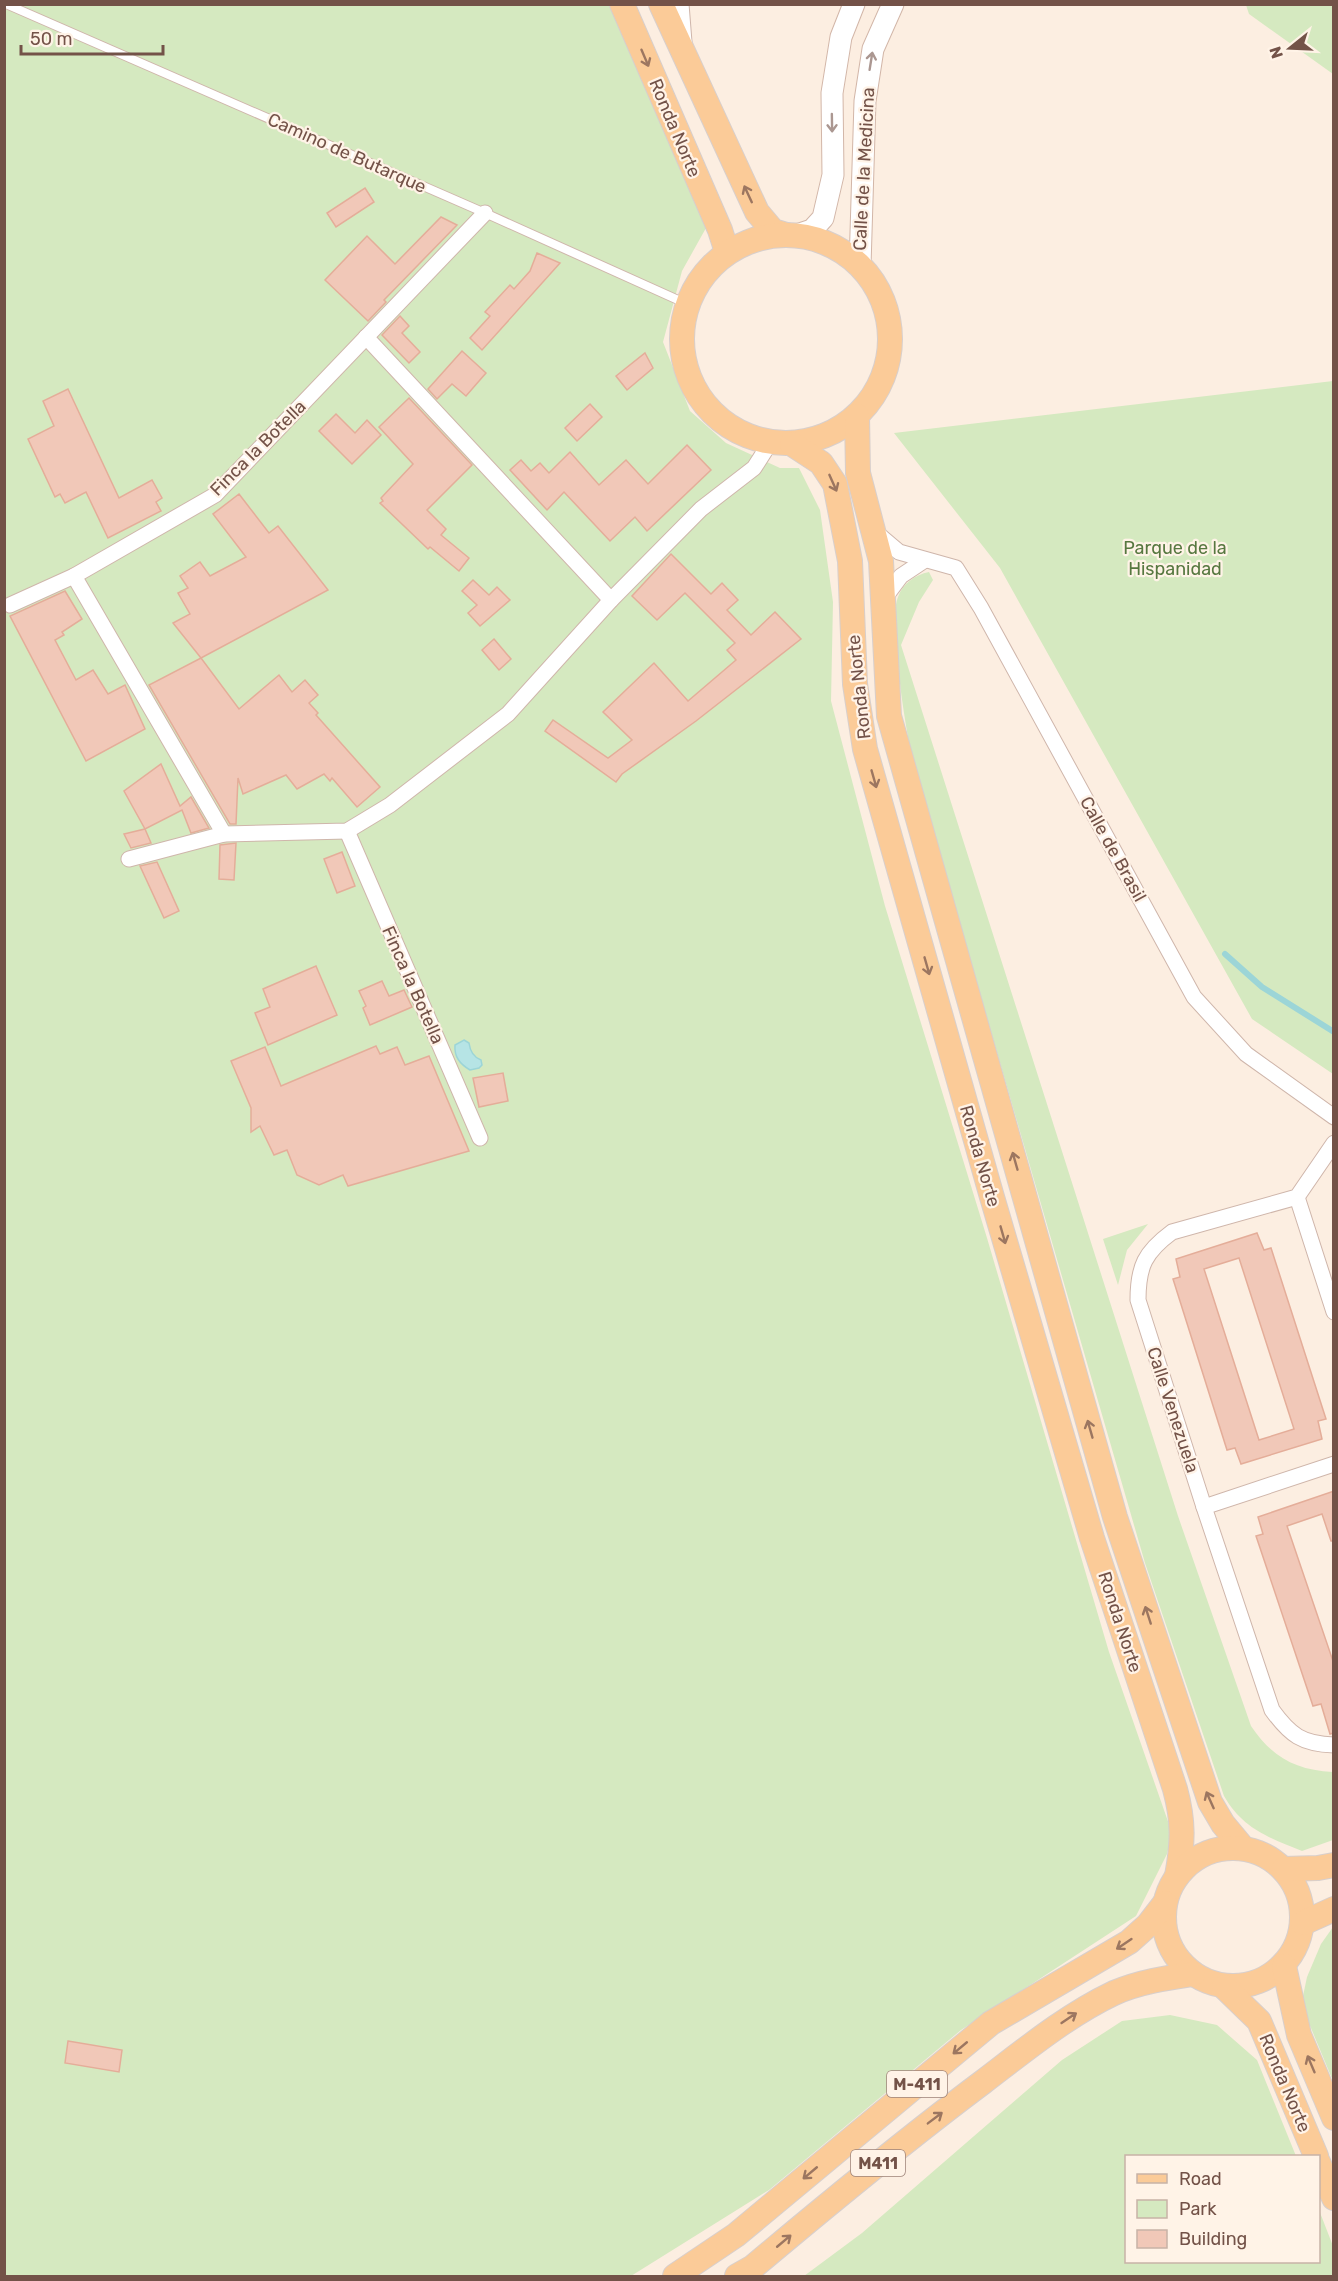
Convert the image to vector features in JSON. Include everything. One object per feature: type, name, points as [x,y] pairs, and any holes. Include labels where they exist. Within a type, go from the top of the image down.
[{"type":"main road","name":"Ronda Norte","points":[[622,4],[720,230],[727,252]]},
{"type":"main road","name":"Ronda Norte","points":[[661,4],[757,212],[774,231],[831,245],[860,266],[873,282],[883,301],[889,321],[888,363],[871,400],[857,416],[833,433],[813,441],[781,444]]},
{"type":"main road","name":"Calle de la Medicina","points":[[792,235],[812,230],[823,218],[833,175],[832,93],[841,37],[854,4]]},
{"type":"main road","name":"Calle de la Medicina","points":[[860,266],[865,101],[873,49],[893,4]]},
{"type":"main road","name":"Ronda Norte","points":[[792,235],[755,240],[727,252],[703,276],[687,304],[681,335],[684,365],[696,394],[716,417],[741,434],[781,444],[821,463],[835,484],[850,561],[855,684],[865,749],[988,1186],[1092,1538],[1175,1789],[1182,1815],[1183,1845],[1177,1876]]},
{"type":"main road","name":"Ronda Norte","points":[[857,416],[858,473],[881,561],[890,716],[1112,1506],[1210,1802],[1223,1824],[1243,1848]]},
{"type":"main road","points":[[1224,1848],[1243,1848],[1258,1852],[1284,1869],[1299,1894],[1303,1923],[1297,1946],[1284,1966],[1266,1979],[1246,1986],[1224,1987],[1193,1974],[1179,1960],[1169,1943],[1164,1923],[1165,1903],[1177,1876],[1190,1863],[1206,1853],[1224,1848]]},
{"type":"main road","points":[[1284,1869],[1334,1865]]},
{"type":"main road","name":"M-411","points":[[675,2277],[736,2235],[991,2023],[1129,1942],[1148,1925],[1165,1903]]},
{"type":"main road","points":[[1303,1923],[1334,1909]]},
{"type":"main road","name":"Ronda Norte","points":[[1284,1966],[1299,2035],[1334,2118]]},
{"type":"main road","name":"M411","points":[[737,2277],[753,2267],[900,2144],[1041,2037],[1082,2010],[1116,1992],[1158,1979],[1193,1974]]},
{"type":"main road","name":"Ronda Norte","points":[[1224,1987],[1259,2021],[1315,2155]]},
{"type":"main road","points":[[1320,2166],[1334,2198]]},
{"type":"street","points":[[681,4],[685,57]]},
{"type":"street","name":"Finca la Botella","points":[[10,605],[74,576],[215,495],[485,213]]},
{"type":"street","points":[[366,337],[611,600]]},
{"type":"street","points":[[129,860],[224,834],[346,831],[390,806],[508,714],[611,600],[701,509],[781,444]]},
{"type":"street","name":"Calle de Brasil","points":[[873,530],[899,552],[956,568],[1194,997],[1246,1054],[1334,1117]]},
{"type":"street","points":[[883,600],[901,576],[925,560]]},
{"type":"street","points":[[74,576],[224,834]]},
{"type":"street","name":"Finca la Botella","points":[[346,831],[480,1138]]},
{"type":"street","points":[[1334,1143],[1297,1197],[1334,1312]]},
{"type":"street","name":"Calle Venezuela","points":[[1297,1197],[1172,1232],[1156,1243],[1143,1262],[1138,1280],[1138,1300],[1272,1710],[1285,1728],[1302,1740],[1334,1745]]},
{"type":"street","points":[[1204,1507],[1334,1464]]},
{"type":"lane","name":"Camino de Butarque","points":[[6,4],[485,213],[687,304]]},
{"type":"green space","points":[[5,5],[609,5],[706,228],[682,271],[663,342],[690,411],[726,443],[780,468],[799,468],[820,510],[833,602],[831,701],[885,906],[987,1238],[1109,1652],[1172,1833],[1167,1854],[1136,1916],[961,2030],[769,2190],[631,2276],[5,2276]]},
{"type":"green space","points":[[1246,5],[1333,5],[1333,74],[1249,14]]},
{"type":"green space","name":"Parque de la Hispanidad","points":[[1333,381],[1333,1074],[1252,1019],[1000,568],[894,433]]},
{"type":"green space","points":[[929,572],[933,580],[919,602],[901,645],[1178,1516],[1251,1726],[1267,1746],[1286,1760],[1307,1768],[1333,1772],[1333,1840],[1302,1851],[1257,1831],[1239,1817],[1224,1796],[1145,1563],[912,759],[899,679],[896,609],[900,592],[906,584],[919,575]]},
{"type":"green space","points":[[1148,1224],[1127,1250],[1118,1285],[1103,1239]]},
{"type":"green space","points":[[1333,1927],[1333,2081],[1306,2016],[1303,1996],[1307,1977],[1321,1944]]},
{"type":"green space","points":[[1170,2015],[1217,2025],[1257,2060],[1296,2155],[1125,2155],[1125,2263],[1320,2263],[1320,2213],[1333,2246],[1333,2276],[804,2276],[862,2233],[1062,2060],[1122,2021]]},
{"type":"water","points":[[464,1040],[469,1043],[474,1055],[481,1060],[482,1065],[479,1068],[470,1070],[457,1057],[455,1045]]},
{"type":"building","points":[[365,188],[374,202],[336,227],[327,213]]},
{"type":"building","points":[[441,217],[457,225],[384,300],[386,302],[368,321],[325,280],[367,236],[395,264]]},
{"type":"building","points":[[537,253],[560,263],[482,350],[470,338],[490,316],[485,312],[510,285],[514,289],[530,271]]},
{"type":"building","points":[[400,316],[409,326],[402,333],[420,352],[409,363],[382,335]]},
{"type":"building","points":[[462,351],[486,373],[466,396],[452,384],[437,399],[428,389]]},
{"type":"building","points":[[645,353],[653,368],[627,390],[616,376]]},
{"type":"building","points":[[68,389],[119,498],[152,480],[162,498],[156,502],[161,511],[108,538],[86,492],[65,503],[60,494],[55,497],[28,439],[54,426],[43,401]]},
{"type":"building","points":[[409,398],[472,465],[427,510],[446,529],[441,535],[469,558],[459,571],[430,547],[428,549],[380,503],[383,501],[381,498],[413,464],[379,427]]},
{"type":"building","points":[[590,404],[602,417],[577,441],[565,428]]},
{"type":"building","points":[[336,414],[355,433],[367,420],[381,435],[352,464],[319,431]]},
{"type":"building","points":[[687,445],[711,470],[647,531],[635,517],[610,541],[564,492],[547,510],[510,470],[521,460],[531,471],[540,463],[549,473],[570,452],[599,485],[626,460],[648,484]]},
{"type":"building","points":[[239,494],[269,533],[278,526],[328,590],[201,658],[173,623],[190,614],[178,593],[188,588],[180,576],[200,562],[210,576],[246,557],[213,514]]},
{"type":"building","points":[[671,554],[711,594],[722,583],[738,600],[727,610],[751,635],[775,612],[801,639],[696,721],[622,774],[616,782],[545,731],[553,720],[608,758],[632,740],[603,712],[654,663],[688,701],[736,660],[727,650],[735,643],[685,593],[657,620],[632,596]]},
{"type":"building","points":[[473,580],[489,595],[497,587],[510,600],[480,626],[468,613],[477,605],[462,591]]},
{"type":"building","points":[[65,591],[82,619],[62,632],[64,635],[55,640],[76,680],[93,670],[108,694],[125,685],[145,729],[86,761],[10,616]]},
{"type":"building","points":[[494,639],[511,659],[499,670],[482,650]]},
{"type":"building","points":[[201,658],[239,709],[279,675],[292,692],[305,680],[318,695],[309,703],[318,713],[316,715],[380,787],[357,807],[332,778],[330,781],[324,774],[297,789],[286,775],[243,794],[238,778],[236,824],[230,824],[149,685]]},
{"type":"building","points":[[161,764],[180,806],[191,797],[209,828],[191,833],[182,810],[145,829],[124,791]]},
{"type":"building","points":[[145,829],[151,843],[131,848],[124,834]]},
{"type":"building","points":[[236,843],[234,880],[219,879],[220,845]]},
{"type":"building","points":[[342,852],[355,886],[337,893],[324,859]]},
{"type":"building","points":[[157,862],[179,911],[164,918],[140,866]]},
{"type":"building","points":[[316,966],[337,1015],[268,1045],[255,1013],[270,1007],[263,989]]},
{"type":"building","points":[[382,981],[389,996],[404,990],[412,1007],[370,1025],[363,1008],[366,1006],[359,991]]},
{"type":"building","points":[[376,1046],[380,1054],[397,1047],[405,1065],[429,1056],[469,1151],[348,1186],[343,1175],[319,1185],[297,1175],[287,1150],[274,1155],[260,1126],[251,1132],[251,1108],[231,1061],[265,1047],[281,1086]]},
{"type":"building","points":[[503,1073],[508,1101],[479,1107],[473,1078]]},
{"type":"building","points":[[1257,1233],[1264,1250],[1271,1248],[1326,1419],[1318,1421],[1322,1439],[1241,1464],[1235,1448],[1227,1450],[1173,1279],[1180,1277],[1176,1259]],"holes":[[[1239,1258],[1294,1429],[1259,1440],[1204,1269]]]},
{"type":"building","points":[[1334,1491],[1334,1541],[1331,1541],[1322,1514],[1287,1526],[1334,1664],[1334,1733],[1330,1734],[1321,1704],[1313,1706],[1256,1536],[1263,1534],[1258,1517]]},
{"type":"building","points":[[68,2041],[122,2050],[119,2072],[65,2063]]},
{"type":"waterway","points":[[1225,954],[1262,987],[1334,1032]]}]
